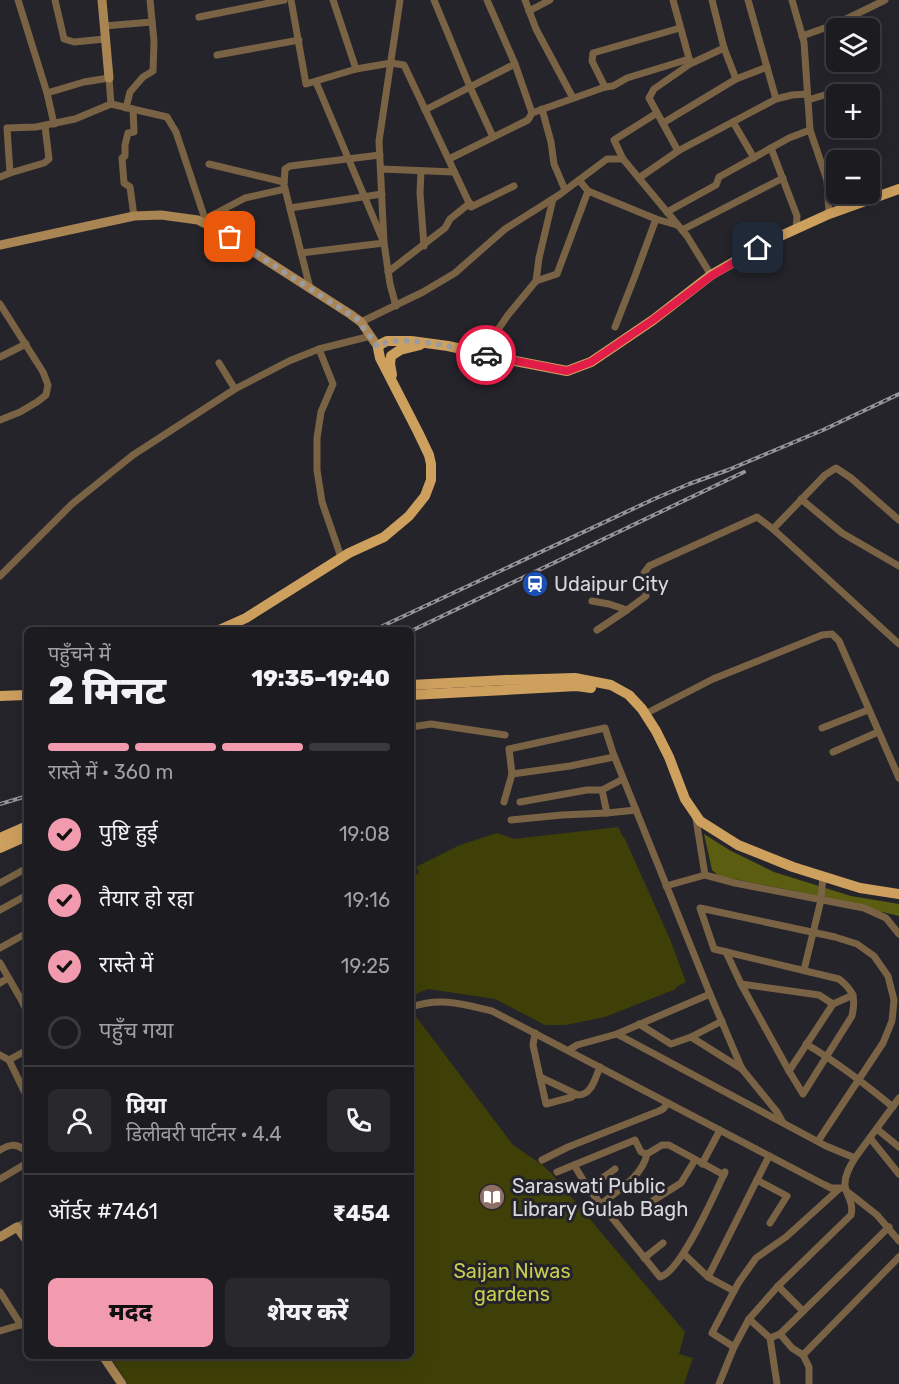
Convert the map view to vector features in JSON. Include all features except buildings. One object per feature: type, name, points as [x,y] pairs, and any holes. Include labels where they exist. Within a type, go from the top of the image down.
[{"type":"main road","points":[[378,347],[384,342],[397,340],[427,343],[567,371],[591,362],[615,347],[711,276],[774,239],[829,214],[899,189]]},
{"type":"main road","points":[[391,356],[406,348],[427,343]]},
{"type":"main road","points":[[378,347],[387,346],[391,350],[390,367],[396,389]]},
{"type":"main road","points":[[226,627],[246,618],[341,557],[393,531],[419,505],[429,488],[431,472],[429,455],[380,358],[378,347]]},
{"type":"main road","points":[[414,685],[575,678],[611,685],[629,695],[645,714],[669,757],[696,820]]},
{"type":"main road","points":[[414,695],[577,686],[609,691],[625,699],[642,721],[664,759],[683,803],[713,837],[736,850],[791,873],[899,894]]},
{"type":"main road","points":[[0,696],[24,695]]},
{"type":"main road","points":[[0,838],[24,827]]},
{"type":"main road","points":[[0,848],[24,837]]},
{"type":"main road","points":[[822,879],[859,894],[899,900]]},
{"type":"street","points":[[18,0],[47,93],[54,124]]},
{"type":"street","points":[[55,0],[64,39],[74,42],[105,39]]},
{"type":"street","points":[[102,0],[111,104]]},
{"type":"street","points":[[134,216],[130,187],[124,183],[122,158],[126,156],[125,145],[128,133],[134,132],[130,92],[143,76],[153,71],[154,41],[150,0]]},
{"type":"street","points":[[199,17],[284,0]]},
{"type":"street","points":[[291,0],[306,84],[356,69],[391,63],[404,65],[471,207],[514,186]]},
{"type":"street","points":[[333,0],[356,69]]},
{"type":"street","points":[[396,306],[384,243],[379,141],[400,0]]},
{"type":"street","points":[[434,0],[493,137]]},
{"type":"street","points":[[487,0],[515,64],[532,113]]},
{"type":"street","points":[[525,0],[536,29],[573,98]]},
{"type":"street","points":[[529,11],[550,0]]},
{"type":"street","points":[[673,0],[690,62]]},
{"type":"street","points":[[712,0],[724,48],[736,79]]},
{"type":"street","points":[[748,0],[776,99]]},
{"type":"street","points":[[792,0],[802,36],[810,130],[827,180],[829,214]]},
{"type":"street","points":[[802,36],[836,24],[885,0]]},
{"type":"street","points":[[104,26],[152,22]]},
{"type":"street","points":[[605,87],[592,61],[593,53],[680,28]]},
{"type":"street","points":[[217,55],[299,40]]},
{"type":"street","points":[[448,159],[528,120],[532,113],[613,86],[627,78],[690,62],[724,48]]},
{"type":"street","points":[[678,151],[649,98],[654,89],[690,62]]},
{"type":"street","points":[[425,110],[515,64]]},
{"type":"street","points":[[663,123],[736,79],[767,67]]},
{"type":"street","points":[[47,93],[84,82],[108,78]]},
{"type":"street","points":[[316,82],[384,243]]},
{"type":"street","points":[[639,178],[678,151],[776,99],[792,95],[808,97],[826,93]]},
{"type":"street","points":[[10,173],[3,128],[36,128],[54,124],[75,119],[111,104],[166,117],[176,132],[205,221]]},
{"type":"street","points":[[542,110],[551,142],[554,164],[565,190]]},
{"type":"street","points":[[657,113],[614,140],[623,159],[680,227],[711,276]]},
{"type":"street","points":[[733,122],[754,158]]},
{"type":"street","points":[[0,177],[44,163],[49,159],[45,126]]},
{"type":"street","points":[[667,212],[716,185],[719,177],[789,138],[810,130]]},
{"type":"street","points":[[771,148],[797,216],[796,230]]},
{"type":"street","points":[[310,288],[284,186],[284,171],[288,166],[380,155]]},
{"type":"street","points":[[361,322],[423,292],[455,273],[505,229],[553,199],[608,159],[623,159]]},
{"type":"street","points":[[209,164],[284,186]]},
{"type":"street","points":[[381,169],[454,172]]},
{"type":"street","points":[[421,171],[423,246]]},
{"type":"street","points":[[579,180],[588,191],[680,227],[783,178]]},
{"type":"street","points":[[205,221],[245,198],[284,186]]},
{"type":"street","points":[[474,352],[495,334],[520,298],[536,281],[557,274],[588,191]]},
{"type":"street","points":[[290,208],[382,194]]},
{"type":"street","points":[[536,281],[553,199]]},
{"type":"street","points":[[388,272],[445,228],[450,219],[470,203]]},
{"type":"street","points":[[0,245],[134,216],[161,214],[205,221],[361,322],[378,347]]},
{"type":"street","points":[[615,327],[656,219]]},
{"type":"street","points":[[302,254],[384,243]]},
{"type":"street","points":[[0,304],[46,377],[48,390],[43,398],[30,407],[0,420]]},
{"type":"street","points":[[0,576],[72,504],[133,455],[235,389],[289,360],[319,349],[371,336]]},
{"type":"street","points":[[0,357],[26,344]]},
{"type":"street","points":[[319,349],[333,384],[321,412],[317,438],[317,470],[322,502],[341,557]]},
{"type":"street","points":[[219,363],[235,389]]},
{"type":"street","points":[[773,529],[825,474],[836,468],[899,520]]},
{"type":"street","points":[[801,499],[842,533],[899,566]]},
{"type":"street","points":[[597,630],[646,596],[645,573],[649,566],[757,517],[899,644]]},
{"type":"street","points":[[592,601],[627,610]]},
{"type":"street","points":[[645,714],[713,679],[822,635],[832,634],[839,641],[899,778]]},
{"type":"street","points":[[822,729],[868,710]]},
{"type":"street","points":[[414,727],[431,724],[505,735]]},
{"type":"street","points":[[504,802],[512,774],[509,749],[605,728],[623,779],[742,1069],[777,1112],[782,1122]]},
{"type":"street","points":[[833,752],[878,732]]},
{"type":"street","points":[[512,774],[570,766],[614,756]]},
{"type":"street","points":[[520,802],[587,790],[602,790],[623,779]]},
{"type":"street","points":[[602,790],[607,813]]},
{"type":"street","points":[[512,820],[636,810]]},
{"type":"street","points":[[696,820],[705,875]]},
{"type":"street","points":[[0,883],[24,870]]},
{"type":"street","points":[[666,886],[705,875],[864,908],[886,918],[895,925],[899,934]]},
{"type":"street","points":[[804,970],[821,900],[822,879]]},
{"type":"street","points":[[0,910],[24,897]]},
{"type":"street","points":[[726,952],[741,984],[803,1094],[852,1016],[855,1004],[853,995],[839,979],[714,949],[700,908],[835,937],[857,944],[874,956],[888,976],[894,1000],[892,1021],[883,1043],[818,1141]]},
{"type":"street","points":[[0,948],[24,935]]},
{"type":"street","points":[[0,963],[24,1000]]},
{"type":"street","points":[[0,983],[8,978]]},
{"type":"street","points":[[741,984],[819,995],[833,1004]]},
{"type":"street","points":[[569,1050],[577,1045],[617,1034],[710,994]]},
{"type":"street","points":[[789,1071],[833,1004],[853,995]]},
{"type":"street","points":[[414,1006],[437,1001],[492,1011],[831,1188],[844,1190],[877,1215],[899,1240]]},
{"type":"street","points":[[639,1024],[671,1044],[691,1037],[722,1021]]},
{"type":"street","points":[[535,1033],[533,1043],[546,1104],[572,1097],[575,1094]]},
{"type":"street","points":[[617,1034],[835,1150],[855,1158]]},
{"type":"street","points":[[691,1037],[742,1069]]},
{"type":"street","points":[[806,1044],[860,1079],[893,1107]]},
{"type":"street","points":[[9,1060],[24,1052]]},
{"type":"street","points":[[0,1055],[9,1060],[24,1091]]},
{"type":"street","points":[[540,1077],[575,1094],[583,1095],[588,1092],[600,1067]]},
{"type":"street","points":[[719,1384],[734,1347],[749,1319],[778,1286],[849,1218],[852,1208],[844,1190],[847,1174],[855,1158],[899,1098]]},
{"type":"street","points":[[542,1160],[568,1147],[659,1111],[668,1102]]},
{"type":"street","points":[[877,1129],[899,1147]]},
{"type":"street","points":[[702,1164],[720,1130]]},
{"type":"street","points":[[870,1138],[899,1174]]},
{"type":"street","points":[[557,1172],[635,1140],[641,1152],[647,1154]]},
{"type":"street","points":[[574,1165],[588,1188],[644,1258],[662,1277],[684,1254],[724,1173],[666,1144],[662,1145],[647,1154],[639,1173],[601,1204]]},
{"type":"street","points":[[0,1150],[12,1145],[24,1149]]},
{"type":"street","points":[[708,1277],[769,1155]]},
{"type":"street","points":[[646,1205],[681,1183],[695,1160]]},
{"type":"street","points":[[0,1179],[24,1165]]},
{"type":"street","points":[[588,1188],[615,1169]]},
{"type":"street","points":[[757,1180],[786,1196],[770,1222]]},
{"type":"street","points":[[734,1347],[711,1333],[739,1282],[756,1258],[844,1190]]},
{"type":"street","points":[[0,1237],[24,1223]]},
{"type":"street","points":[[17,1227],[24,1237]]},
{"type":"street","points":[[770,1338],[780,1334],[889,1227]]},
{"type":"street","points":[[644,1258],[663,1243]]},
{"type":"street","points":[[684,1254],[708,1277],[734,1291]]},
{"type":"street","points":[[803,1355],[899,1257]]},
{"type":"street","points":[[778,1286],[803,1311]]},
{"type":"street","points":[[0,1292],[24,1324],[0,1331]]},
{"type":"street","points":[[749,1319],[770,1338],[777,1384]]},
{"type":"street","points":[[780,1334],[792,1348],[803,1355],[809,1367],[809,1384]]},
{"type":"street","points":[[105,1359],[122,1384]]},
{"type":"green space","points":[[618,827],[670,939],[686,982],[676,989],[605,1017],[566,1025],[545,1025],[495,999],[428,989],[414,995],[414,877],[419,872],[416,867],[460,845],[497,833],[514,839]]},
{"type":"green space","name":"Saijan Niwas gardens","points":[[414,1014],[513,1145],[551,1173],[685,1332],[679,1354],[693,1358],[684,1384],[128,1384],[112,1359],[414,1359]]},
{"type":"shaded area","points":[[704,834],[731,851],[774,872],[851,896],[899,904],[899,916],[719,876],[712,870]]},
{"type":"railway","points":[[380,627],[654,499],[823,430],[899,394]]},
{"type":"railway","points":[[414,630],[744,472]]},
{"type":"railway","points":[[0,804],[24,797]]},
{"type":"way so far","points":[[230,237],[357,319],[378,347],[387,341],[403,340],[448,346],[486,355]]},
{"type":"place","name":"Udaipur City","points":[[535,584]]},
{"type":"place","name":"Saraswati Public Library Gulab Bagh","points":[[492,1197]]},
{"type":"route","points":[[486,355],[567,371],[591,362],[653,320],[711,276],[758,248]]}]
